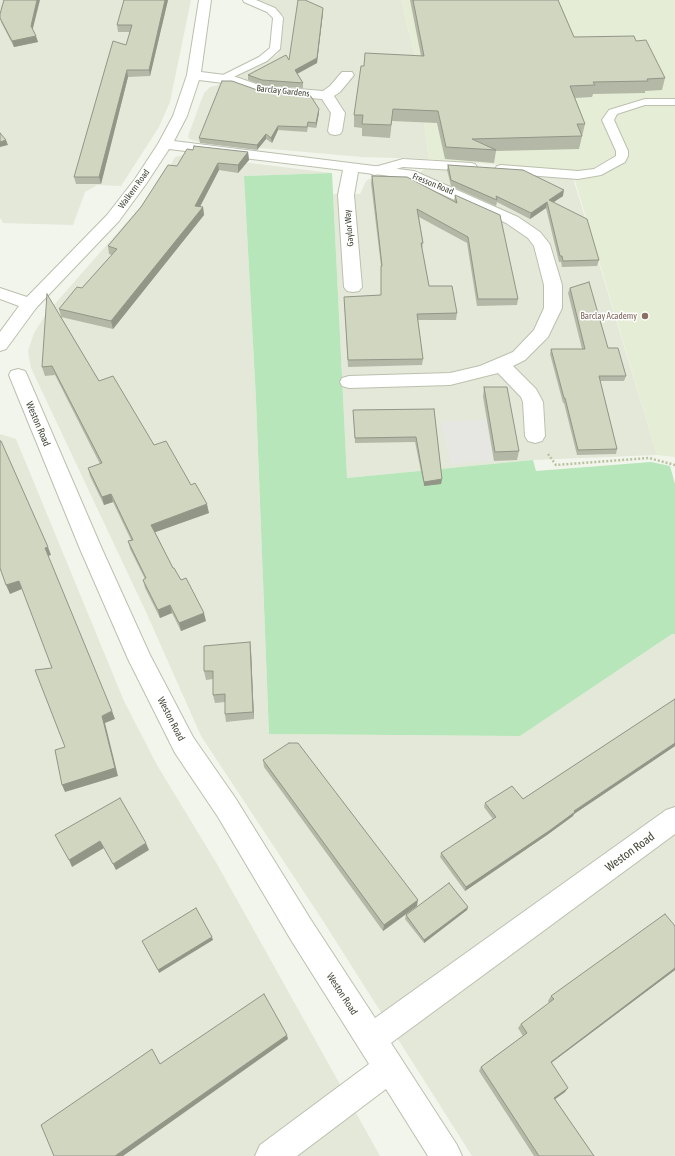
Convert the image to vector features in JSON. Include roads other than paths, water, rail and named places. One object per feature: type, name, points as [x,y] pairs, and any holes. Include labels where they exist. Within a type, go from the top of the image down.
[{"type":"street","name":"Walkern Road","points":[[0,345],[30,304],[113,218],[142,181],[165,144],[180,116],[194,75],[205,0]]},
{"type":"street","name":"Barclay Gardens","points":[[194,75],[225,78],[260,90],[326,95]]},
{"type":"street","points":[[335,131],[338,113],[326,95],[335,89],[347,75]]},
{"type":"street","name":"Fresson Road","points":[[165,144],[409,174],[512,220],[534,235],[542,245],[553,285],[553,308],[542,333],[519,356],[485,371],[450,379],[349,382]]},
{"type":"street","name":"Gaylor Way","points":[[351,168],[346,195],[354,287]]},
{"type":"street","points":[[0,293],[30,304]]},
{"type":"street","points":[[501,365],[529,394],[533,402],[535,436]]},
{"type":"street","name":"Weston Road","points":[[18,375],[91,549],[140,659],[184,745],[227,808],[301,930],[446,1156]]},
{"type":"street","name":"Weston Road","points":[[371,1039],[675,819]]},
{"type":"street","points":[[271,1156],[389,1068]]},
{"type":"lane","points":[[225,78],[263,59],[275,49],[278,18],[271,10],[248,0]]},
{"type":"lane","points":[[375,171],[403,163],[578,175],[597,172],[621,159],[622,156],[622,151],[608,120],[613,112],[645,102],[675,102]]},
{"type":"place","name":"Barclay Academy","points":[[645,316]]}]
